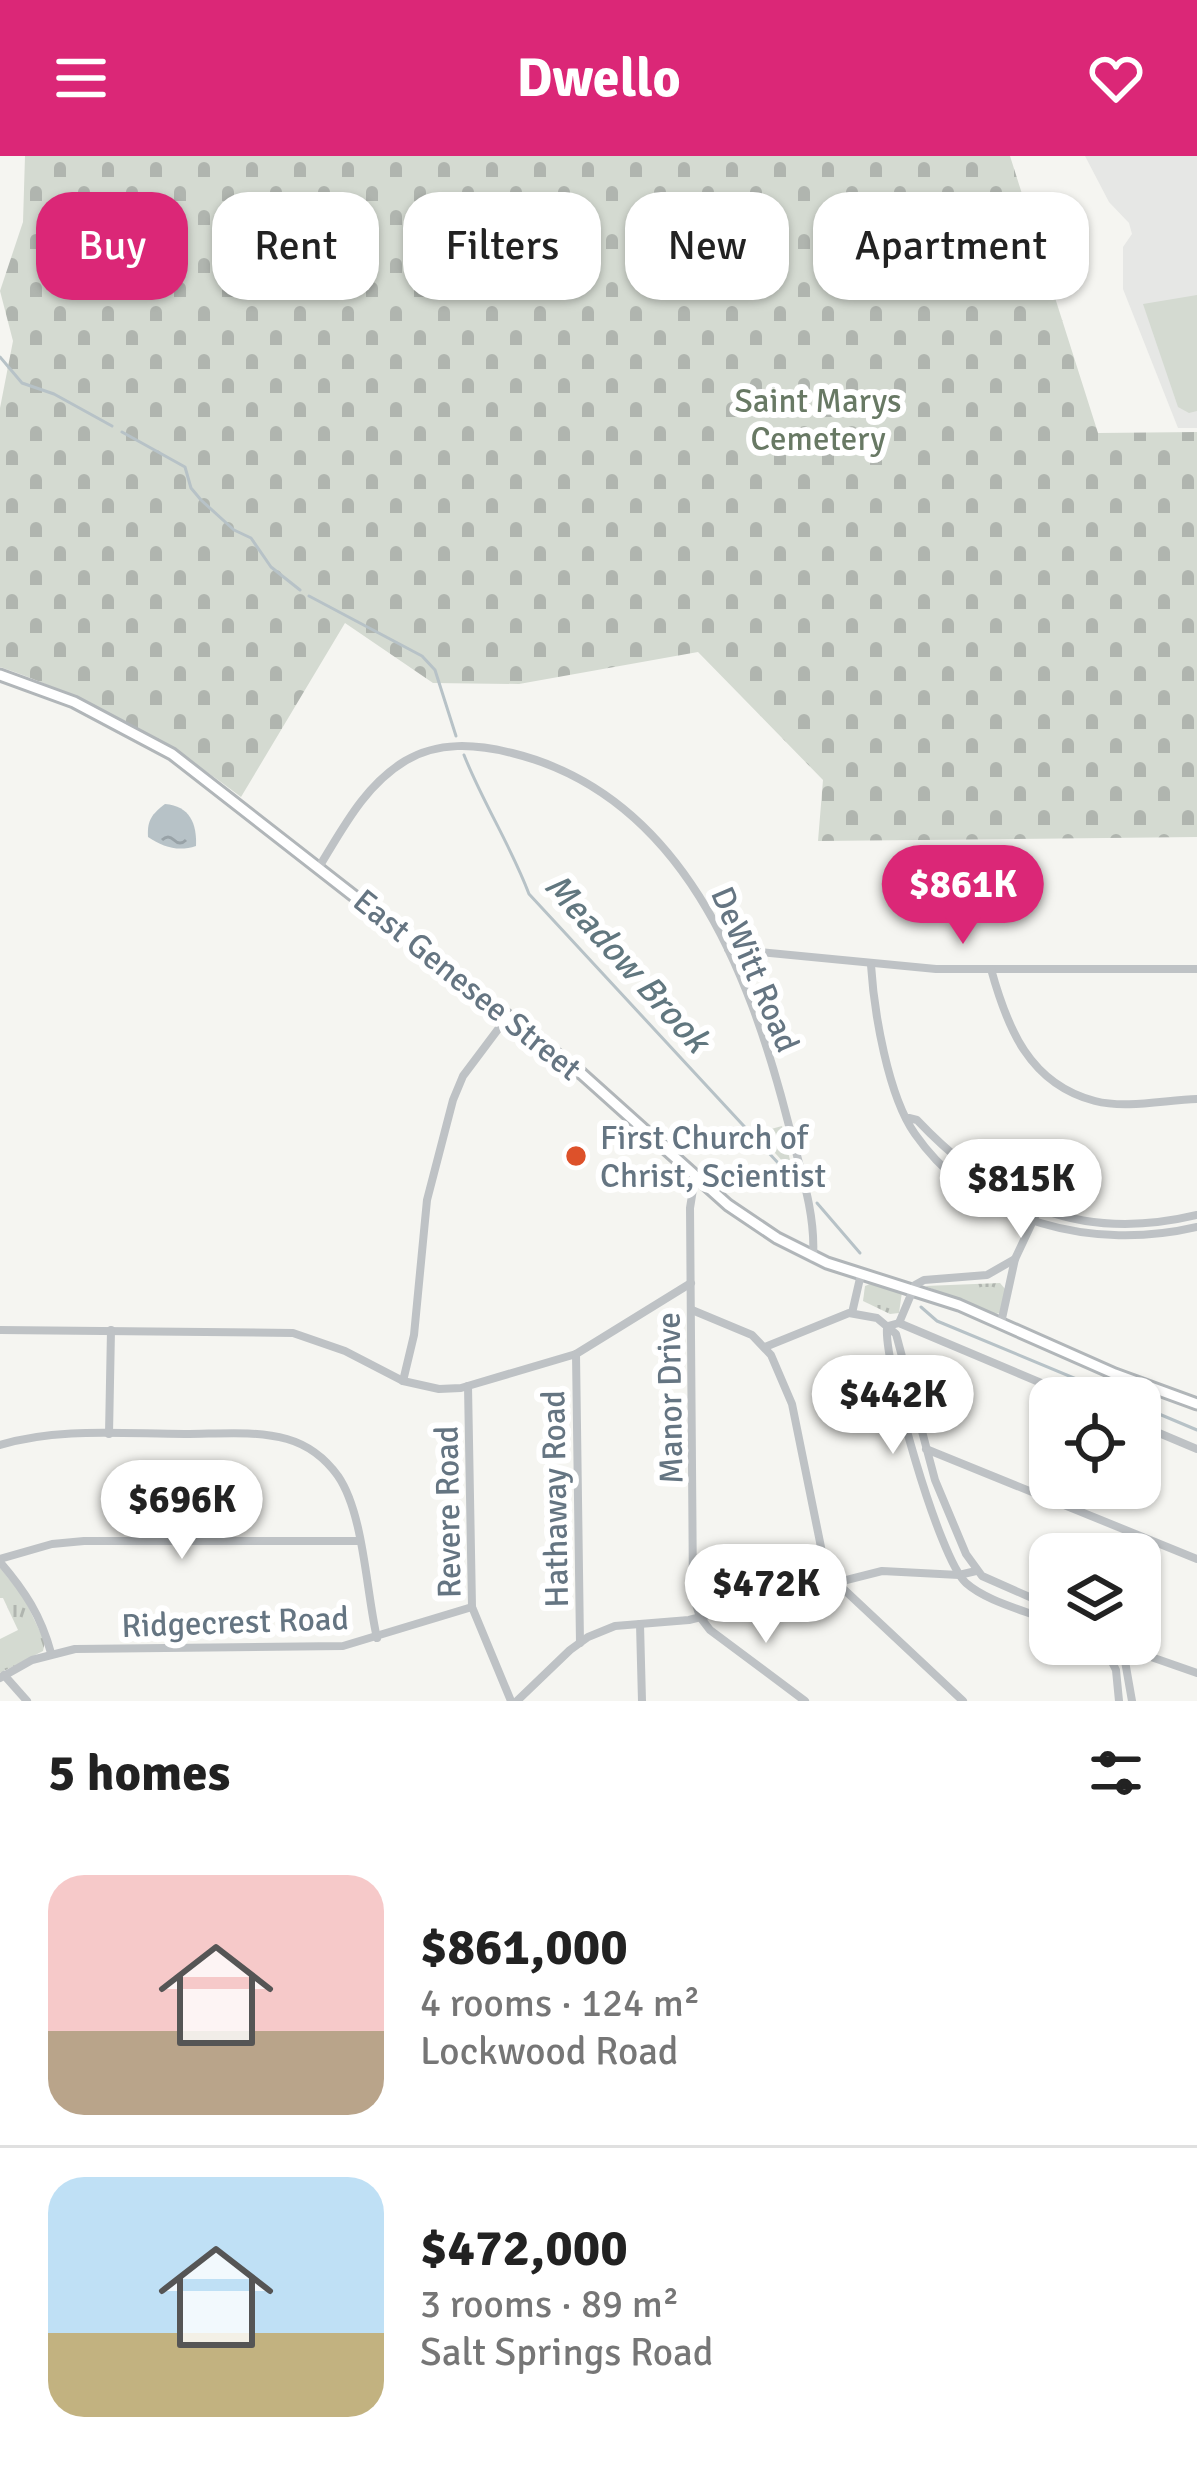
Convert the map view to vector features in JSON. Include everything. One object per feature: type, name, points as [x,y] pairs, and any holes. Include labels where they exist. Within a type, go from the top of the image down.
[{"type":"main road","name":"East Genesee Street","points":[[0,675],[74,701],[172,754],[582,1074],[748,1220],[813,1257],[1001,1323],[1197,1404]]},
{"type":"street","name":"DeWitt Road","points":[[319,867],[362,800],[402,762],[447,746],[499,750],[562,772],[614,802],[672,854],[699,891],[728,949],[779,1087],[811,1217],[813,1257]]},
{"type":"street","points":[[728,949],[871,965],[1197,969]]},
{"type":"street","points":[[871,965],[886,1057],[911,1129],[946,1168],[978,1193],[1033,1223],[1117,1236],[1153,1236],[1197,1227]]},
{"type":"street","points":[[991,969],[1015,1039],[1051,1081],[1095,1101],[1197,1099]]},
{"type":"street","points":[[403,1381],[414,1336],[427,1200],[453,1100],[471,1064],[508,1016]]},
{"type":"street","points":[[909,1118],[917,1120],[974,1174],[1038,1210],[1118,1225],[1156,1224],[1197,1215]]},
{"type":"street","name":"Manor Drive","points":[[695,1177],[691,1187],[692,1573],[700,1617]]},
{"type":"street","points":[[1001,1323],[1015,1259],[1038,1210]]},
{"type":"street","points":[[899,1323],[911,1289],[924,1280],[994,1273],[1015,1259]]},
{"type":"street","points":[[852,1313],[861,1274]]},
{"type":"street","points":[[0,1330],[293,1334],[345,1351],[403,1381],[439,1389],[468,1386],[576,1354],[691,1283]]},
{"type":"street","points":[[692,1310],[720,1319],[765,1347],[792,1404],[822,1552],[836,1582],[963,1701]]},
{"type":"street","points":[[765,1347],[852,1313],[865,1313],[896,1334],[942,1499],[976,1571]]},
{"type":"street","points":[[887,1326],[899,1323],[1029,1378]]},
{"type":"street","points":[[887,1326],[914,1453],[935,1522],[959,1575],[970,1586],[1029,1612]]},
{"type":"street","points":[[109,1434],[110,1330]]},
{"type":"street","name":"Hathaway Road","points":[[576,1354],[580,1643]]},
{"type":"street","name":"Revere Road","points":[[468,1386],[472,1607],[514,1701]]},
{"type":"street","points":[[1161,1433],[1197,1448]]},
{"type":"street","points":[[0,1444],[109,1434],[250,1434],[291,1440],[316,1453],[350,1499],[377,1638]]},
{"type":"street","points":[[914,1453],[927,1449],[1197,1559]]},
{"type":"street","points":[[51,1653],[32,1604],[0,1560],[52,1544],[84,1541],[358,1541]]},
{"type":"street","points":[[514,1701],[580,1643],[615,1626],[700,1617],[904,1570],[959,1575],[976,1571],[1029,1596]]},
{"type":"street","name":"Ridgecrest Road","points":[[2,1676],[51,1653],[75,1649],[344,1646],[472,1607]]},
{"type":"street","points":[[700,1617],[718,1636],[806,1701]]},
{"type":"street","points":[[640,1624],[642,1701]]},
{"type":"street","points":[[1161,1660],[1197,1673]]},
{"type":"street","points":[[1113,1665],[1119,1701]]},
{"type":"street","points":[[1126,1665],[1132,1701]]},
{"type":"street","points":[[2,1676],[27,1701]]},
{"type":"shaded area","points":[[1085,156],[1197,156],[1197,428],[1178,428],[1123,289],[1123,247],[1132,234],[1129,223],[1109,202]]},
{"type":"green space","name":"Saint Marys Cemetery","points":[[25,156],[1010,156],[1021,192],[813,192],[813,300],[1056,300],[1098,433],[1197,432],[1197,837],[818,841],[823,780],[698,652],[519,684],[433,683],[345,623],[241,797],[126,722],[0,667],[0,408],[13,341],[0,291],[23,222]]},
{"type":"green space","points":[[1197,295],[1197,411],[1189,413],[1178,407],[1143,304]]},
{"type":"green space","points":[[782,1126],[793,1173],[757,1133]]},
{"type":"green space","points":[[1000,1283],[1006,1290],[1001,1313],[995,1314],[925,1286]]},
{"type":"green space","points":[[865,1286],[902,1292],[899,1313],[890,1314],[863,1301]]},
{"type":"green space","points":[[0,1568],[23,1596],[45,1642],[43,1651],[0,1673],[0,1639],[18,1630],[0,1598]]},
{"type":"water","points":[[165,804],[181,808],[190,818],[196,846],[171,848],[148,837],[151,818]]},
{"type":"waterway","name":"Meadow Brook","points":[[0,357],[22,383],[54,394],[112,426]]},
{"type":"waterway","name":"Meadow Brook","points":[[122,432],[185,467],[191,488],[201,500],[234,530],[251,538],[271,567],[300,590]]},
{"type":"waterway","name":"Meadow Brook","points":[[309,596],[422,656],[435,670],[456,736]]},
{"type":"waterway","name":"Meadow Brook","points":[[464,755],[529,894],[792,1178]]},
{"type":"waterway","name":"Meadow Brook","points":[[817,1203],[860,1253]]},
{"type":"waterway","name":"Meadow Brook","points":[[921,1307],[937,1321],[1072,1377]]},
{"type":"waterway","name":"Meadow Brook","points":[[1161,1415],[1197,1430]]},
{"type":"place","name":"First Church of Christ, Scientist","points":[[576,1156]]}]
